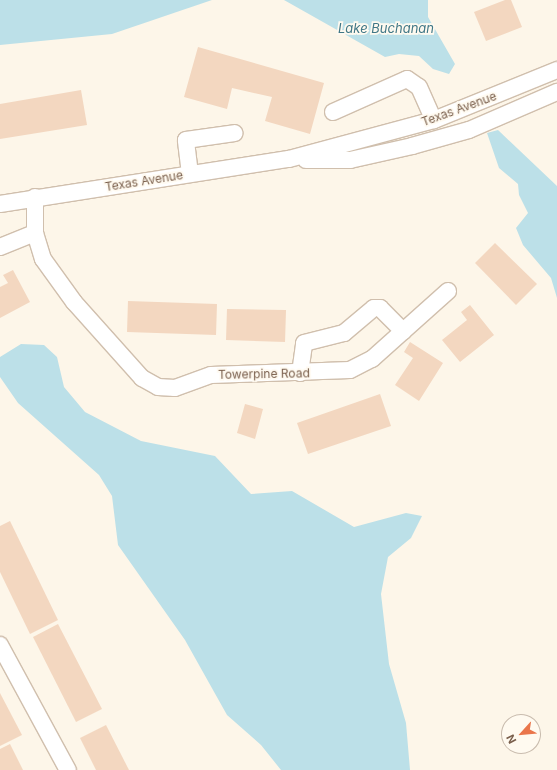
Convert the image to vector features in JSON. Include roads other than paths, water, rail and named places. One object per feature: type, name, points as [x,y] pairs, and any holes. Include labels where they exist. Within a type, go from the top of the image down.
[{"type":"street","name":"Texas Avenue","points":[[0,204],[35,197],[289,159],[434,120],[557,70]]},
{"type":"street","points":[[333,112],[407,79],[419,87],[434,120]]},
{"type":"street","name":"Texas Avenue","points":[[289,159],[350,160],[412,146],[469,130],[557,92]]},
{"type":"street","points":[[190,174],[186,140],[235,133]]},
{"type":"street","name":"Towerpine Road","points":[[35,197],[35,233],[43,259],[74,302],[142,378],[158,387],[175,388],[211,375],[300,373],[350,370],[372,359],[448,291]]},
{"type":"street","points":[[0,247],[35,233]]},
{"type":"street","points":[[300,373],[304,343],[344,333],[374,308],[380,308],[403,332]]},
{"type":"street","points":[[0,645],[68,770]]},
{"type":"water","points":[[0,0],[212,0],[112,34],[0,45]]},
{"type":"water","name":"Lake Buchanan","points":[[284,0],[428,0],[428,17],[455,64],[449,74],[433,69],[419,56],[399,54],[385,57]]},
{"type":"water","points":[[498,130],[557,186],[557,298],[551,278],[523,245],[516,228],[528,213],[519,195],[518,184],[499,168],[487,133]]},
{"type":"water","points":[[21,344],[44,345],[57,357],[64,387],[85,412],[141,441],[215,456],[251,494],[292,491],[354,527],[406,513],[422,516],[411,538],[388,557],[381,594],[389,664],[406,723],[410,770],[281,770],[261,745],[227,715],[185,640],[118,545],[112,496],[99,475],[18,403],[0,377],[0,357]]}]
